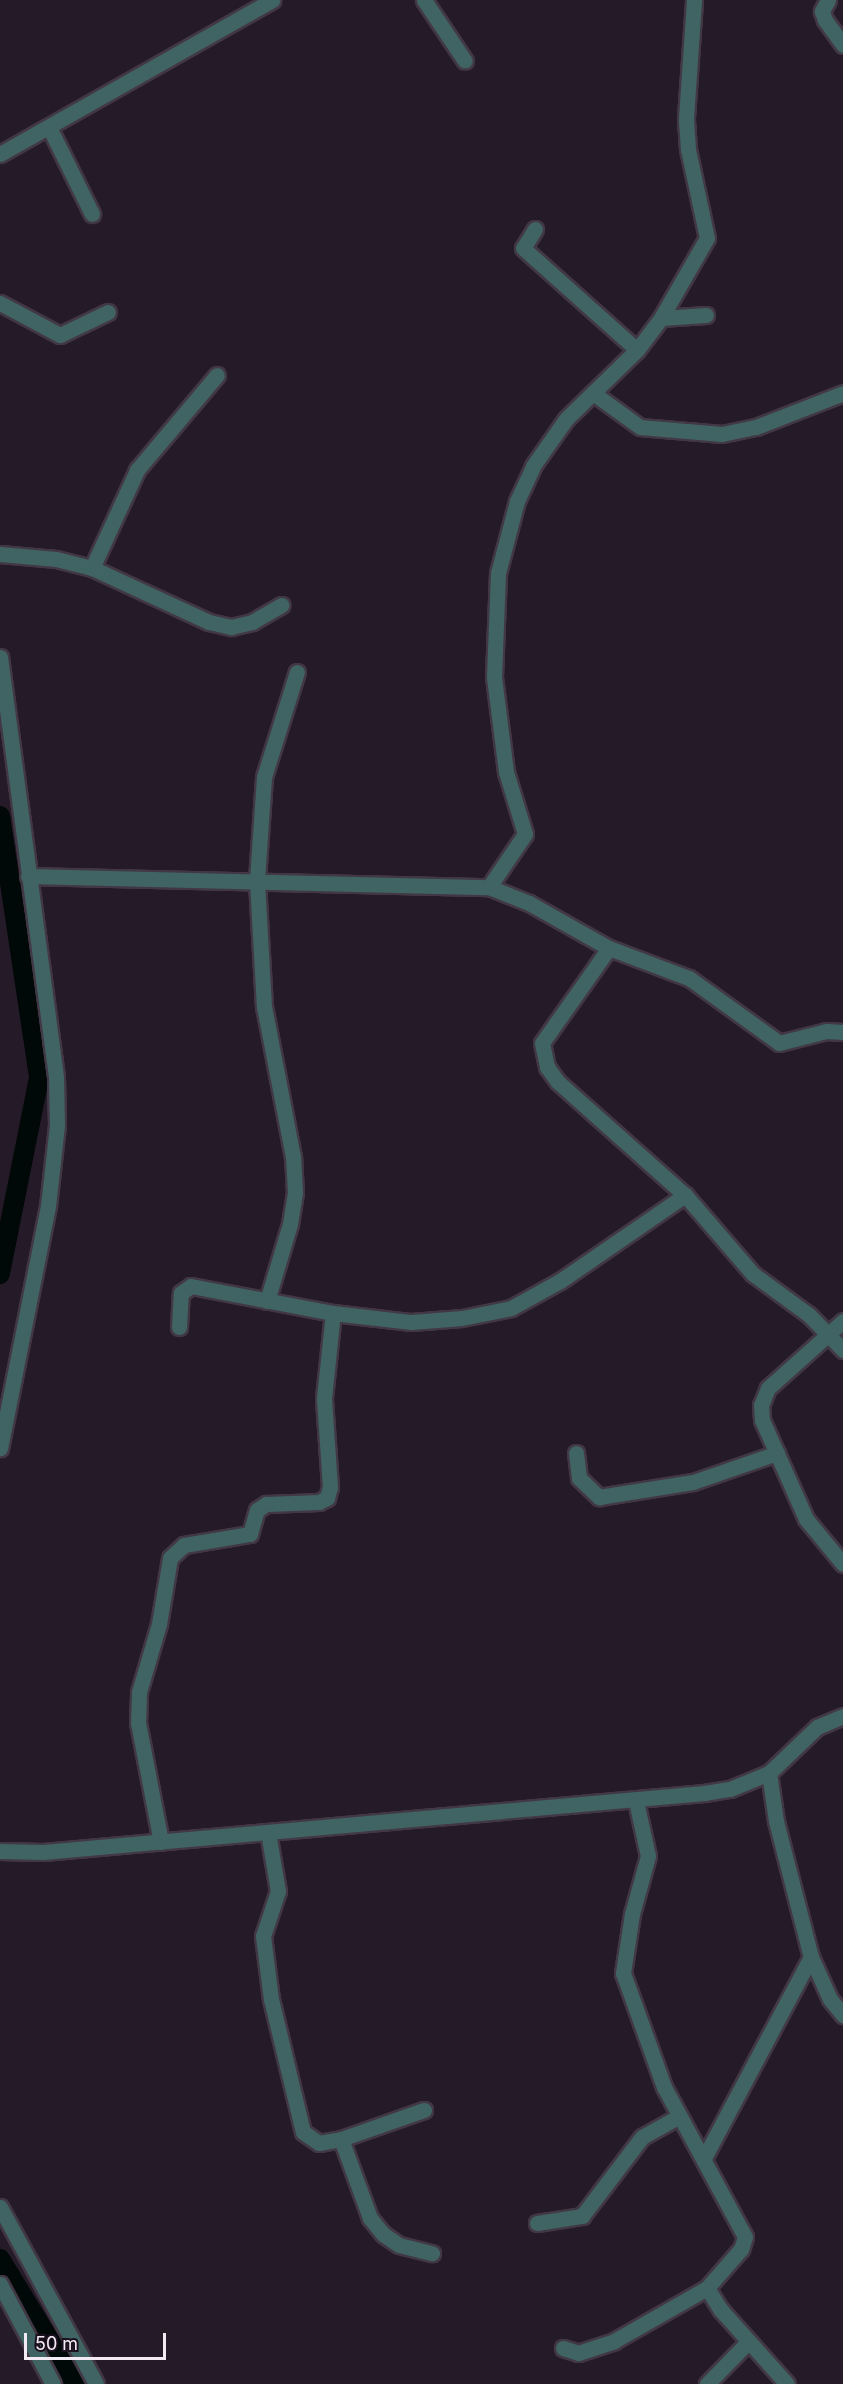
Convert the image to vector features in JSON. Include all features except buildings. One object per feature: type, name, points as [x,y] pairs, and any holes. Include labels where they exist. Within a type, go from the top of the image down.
[{"type":"street","points":[[0,154],[272,0]]},
{"type":"street","points":[[424,0],[465,61]]},
{"type":"street","points":[[489,887],[525,834],[506,772],[497,722],[494,677],[498,573],[518,501],[532,466],[566,419],[637,350],[661,318],[707,238],[688,149],[686,118],[694,0]]},
{"type":"street","points":[[828,0],[822,11],[825,20],[843,45]]},
{"type":"street","points":[[49,127],[92,214]]},
{"type":"street","points":[[535,229],[523,248],[637,350]]},
{"type":"street","points":[[0,303],[60,335],[108,312]]},
{"type":"street","points":[[661,318],[706,315]]},
{"type":"street","points":[[92,568],[137,471],[217,375]]},
{"type":"street","points":[[593,393],[640,427],[722,434],[756,427],[843,393]]},
{"type":"street","points":[[0,554],[56,559],[92,568],[209,622],[231,627],[252,622],[281,605]]},
{"type":"street","points":[[0,657],[56,1077],[57,1125],[47,1216],[0,1448]]},
{"type":"street","points":[[267,1300],[290,1224],[295,1193],[293,1157],[264,1007],[257,880],[264,777],[297,672]]},
{"type":"street","points":[[28,876],[489,887],[529,903],[609,948],[689,978],[779,1043],[793,1042],[826,1031],[843,1032]]},
{"type":"street","points":[[609,948],[542,1043],[542,1056],[558,1082],[685,1195],[753,1274],[830,1333],[843,1350]]},
{"type":"street","points":[[179,1327],[184,1288],[267,1300],[333,1313],[411,1322],[462,1318],[511,1308],[560,1281],[685,1195]]},
{"type":"street","points":[[161,1842],[145,1775],[138,1723],[139,1692],[157,1632],[170,1558],[184,1545],[250,1534],[257,1510],[266,1504],[319,1502],[327,1497],[330,1487],[324,1398],[333,1313]]},
{"type":"street","points":[[843,1321],[768,1388],[761,1405],[762,1420],[806,1519],[843,1564]]},
{"type":"street","points":[[576,1453],[579,1478],[598,1497],[693,1482],[777,1453]]},
{"type":"street","points":[[0,1851],[43,1852],[161,1842],[636,1801],[730,1788],[769,1773],[817,1727],[843,1716]]},
{"type":"street","points":[[769,1773],[776,1821],[811,1957],[830,1999],[843,2015]]},
{"type":"street","points":[[563,2348],[578,2353],[614,2341],[707,2288],[741,2250],[745,2237],[704,2158],[678,2117],[623,1972],[632,1914],[648,1856],[636,1801]]},
{"type":"street","points":[[268,1832],[278,1891],[263,1936],[293,2103],[309,2139],[319,2143],[341,2139],[424,2110]]},
{"type":"street","points":[[704,2158],[811,1957]]},
{"type":"street","points":[[537,2223],[582,2216],[642,2137],[678,2117]]},
{"type":"street","points":[[341,2139],[370,2218],[382,2234],[399,2245],[432,2253]]},
{"type":"street","points":[[0,2207],[96,2384]]},
{"type":"street","points":[[0,2284],[52,2384]]},
{"type":"street","points":[[707,2288],[748,2342],[787,2384]]},
{"type":"street","points":[[707,2384],[748,2342]]},
{"type":"waterway","points":[[0,816],[39,1078],[0,1274]]},
{"type":"waterway","points":[[0,2259],[76,2384]]}]
